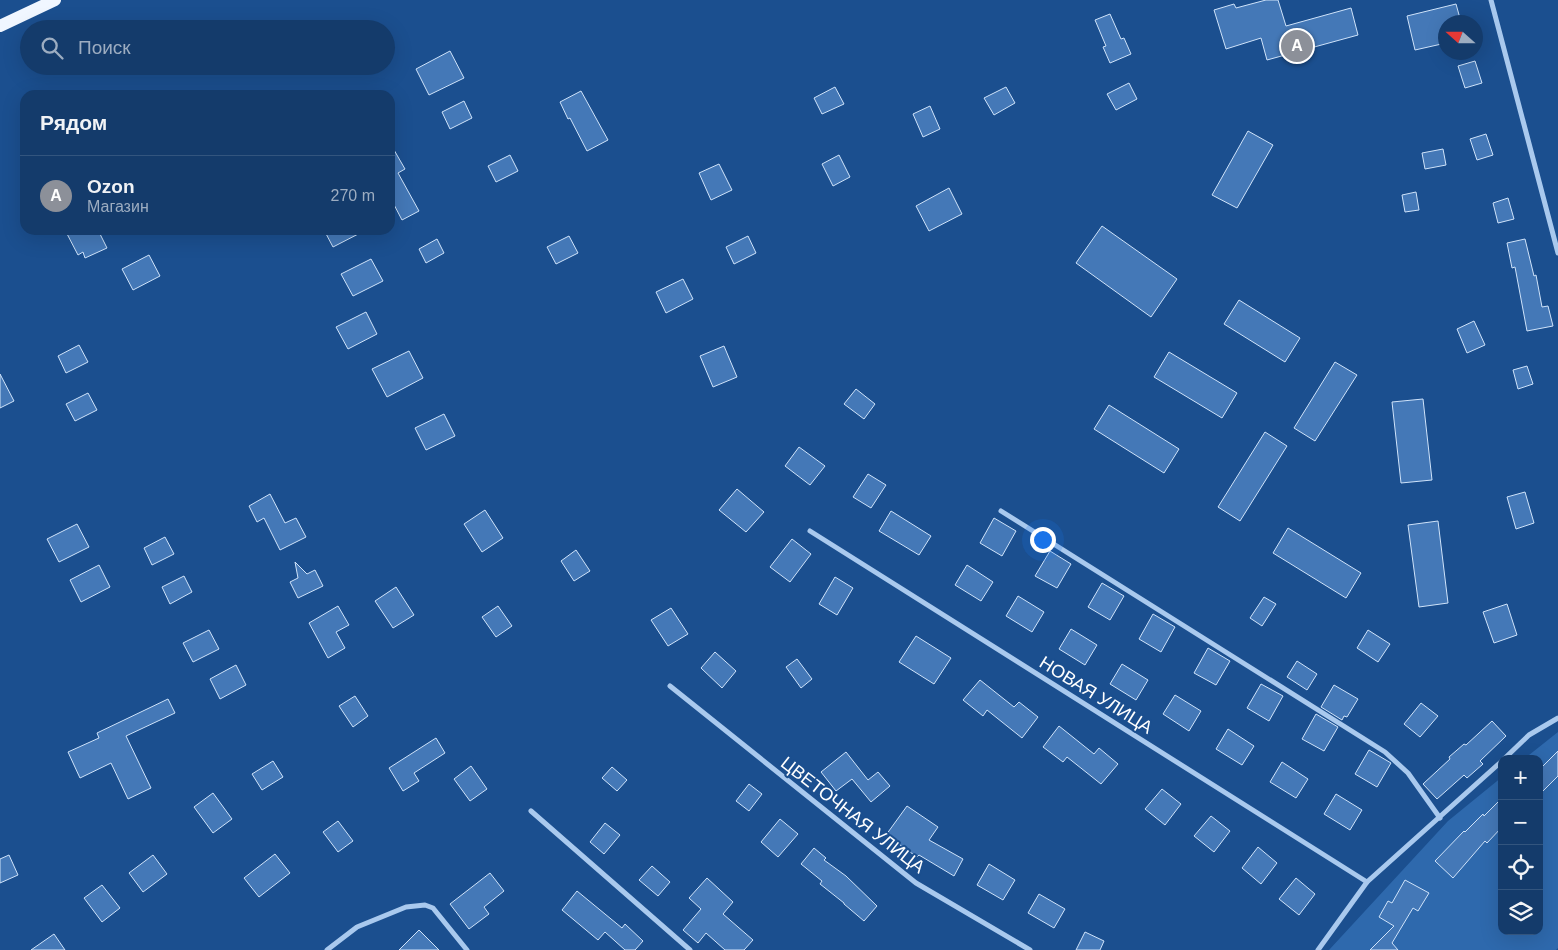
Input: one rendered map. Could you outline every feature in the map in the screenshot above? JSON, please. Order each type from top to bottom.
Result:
[{"type":"main road","points":[[0,26],[55,0]]},
{"type":"street","points":[[1491,0],[1558,253]]},
{"type":"street","points":[[1001,511],[1385,752],[1408,774],[1440,818]]},
{"type":"street","name":"НОВАЯ УЛИЦА","points":[[810,531],[1367,882]]},
{"type":"street","name":"ЦВЕТОЧНАЯ УЛИЦА","points":[[670,686],[916,883],[1030,950]]},
{"type":"street","points":[[1508,755],[1529,735],[1558,718]]},
{"type":"street","points":[[1318,950],[1367,882],[1498,765]]},
{"type":"street","points":[[531,811],[690,950]]},
{"type":"street","points":[[327,950],[357,928],[406,908],[425,905],[434,908],[468,950]]},
{"type":"shaded area","points":[[1558,732],[1558,948],[1556,950],[1329,950],[1448,821],[1498,780],[1498,935],[1543,935],[1543,755],[1529,755]]},
{"type":"building","points":[[1266,0],[1278,0],[1286,26],[1351,8],[1358,35],[1267,60],[1261,38],[1226,49],[1214,10],[1234,4],[1236,8]]},
{"type":"building","points":[[1456,4],[1459,15],[1438,15],[1438,45],[1415,50],[1407,16]]},
{"type":"building","points":[[1110,14],[1121,39],[1124,38],[1131,54],[1110,63],[1103,47],[1106,46],[1095,20]]},
{"type":"building","points":[[450,51],[464,78],[429,95],[416,69]]},
{"type":"building","points":[[1475,61],[1482,83],[1465,88],[1458,66]]},
{"type":"building","points":[[1129,83],[1137,99],[1116,110],[1107,94]]},
{"type":"building","points":[[835,87],[844,104],[822,114],[814,98]]},
{"type":"building","points":[[1006,87],[1015,103],[994,115],[984,98]]},
{"type":"building","points":[[581,91],[608,140],[587,151],[560,102]]},
{"type":"building","points":[[464,101],[472,118],[450,129],[442,112]]},
{"type":"building","points":[[930,106],[940,129],[923,137],[913,114]]},
{"type":"building","points":[[1248,131],[1273,145],[1237,208],[1212,195]]},
{"type":"building","points":[[1486,134],[1493,155],[1477,160],[1470,139]]},
{"type":"building","points":[[1443,149],[1446,165],[1425,169],[1422,153]]},
{"type":"building","points":[[395,152],[405,169],[398,173],[419,211],[402,220],[395,207]]},
{"type":"building","points":[[510,155],[518,171],[496,182],[488,166]]},
{"type":"building","points":[[839,155],[850,177],[833,186],[822,164]]},
{"type":"building","points":[[719,164],[732,190],[711,200],[699,173]]},
{"type":"building","points":[[949,188],[962,214],[929,231],[916,206]]},
{"type":"building","points":[[1416,192],[1419,210],[1405,212],[1402,195]]},
{"type":"building","points":[[1508,198],[1514,219],[1498,223],[1493,203]]},
{"type":"building","points":[[1102,226],[1177,279],[1151,317],[1076,263]]},
{"type":"building","points":[[68,235],[100,235],[107,248],[85,258],[83,252],[78,255]]},
{"type":"building","points":[[327,235],[356,235],[333,247]]},
{"type":"building","points":[[569,236],[578,253],[556,264],[547,247]]},
{"type":"building","points":[[748,236],[756,253],[734,264],[726,247]]},
{"type":"building","points":[[437,239],[444,253],[426,263],[419,249]]},
{"type":"building","points":[[1525,239],[1534,276],[1536,275],[1542,307],[1548,306],[1553,326],[1527,331],[1515,267],[1512,268],[1507,243]]},
{"type":"building","points":[[149,255],[160,276],[133,290],[122,269]]},
{"type":"building","points":[[371,259],[383,281],[353,296],[341,274]]},
{"type":"building","points":[[683,279],[693,299],[666,313],[656,292]]},
{"type":"building","points":[[1239,300],[1300,338],[1285,362],[1224,324]]},
{"type":"building","points":[[366,312],[377,334],[348,349],[336,327]]},
{"type":"building","points":[[1474,321],[1485,345],[1467,353],[1457,329]]},
{"type":"building","points":[[79,345],[88,362],[66,373],[58,356]]},
{"type":"building","points":[[724,346],[737,377],[713,387],[700,356]]},
{"type":"building","points":[[409,351],[423,378],[387,397],[372,369]]},
{"type":"building","points":[[1169,352],[1237,393],[1222,418],[1154,377]]},
{"type":"building","points":[[1335,362],[1357,375],[1315,441],[1294,428]]},
{"type":"building","points":[[1527,366],[1533,384],[1518,389],[1513,370]]},
{"type":"building","points":[[0,374],[14,401],[0,408]]},
{"type":"building","points":[[856,389],[875,404],[864,419],[844,404]]},
{"type":"building","points":[[88,393],[97,410],[75,421],[66,404]]},
{"type":"building","points":[[1423,399],[1432,480],[1401,483],[1392,402]]},
{"type":"building","points":[[1109,405],[1179,449],[1164,473],[1094,429]]},
{"type":"building","points":[[444,414],[455,436],[426,450],[415,428]]},
{"type":"building","points":[[1265,432],[1287,446],[1240,521],[1218,507]]},
{"type":"building","points":[[799,447],[825,466],[810,485],[785,466]]},
{"type":"building","points":[[868,474],[886,485],[871,508],[853,497]]},
{"type":"building","points":[[737,489],[764,512],[746,532],[719,510]]},
{"type":"building","points":[[1525,492],[1534,523],[1516,529],[1507,497]]},
{"type":"building","points":[[270,494],[285,523],[296,518],[306,537],[280,550],[264,518],[257,522],[249,506]]},
{"type":"building","points":[[485,510],[503,538],[482,552],[464,524]]},
{"type":"building","points":[[891,511],[931,536],[919,555],[879,531]]},
{"type":"building","points":[[994,518],[1016,531],[1002,556],[980,543]]},
{"type":"building","points":[[1438,521],[1448,603],[1419,607],[1408,525]]},
{"type":"building","points":[[77,524],[89,547],[59,562],[47,539]]},
{"type":"building","points":[[1288,528],[1361,573],[1346,598],[1273,553]]},
{"type":"building","points":[[165,537],[174,554],[152,565],[144,548]]},
{"type":"building","points":[[792,539],[811,554],[790,582],[770,567]]},
{"type":"building","points":[[576,550],[590,571],[574,581],[561,561]]},
{"type":"building","points":[[1050,551],[1071,564],[1057,588],[1035,576]]},
{"type":"building","points":[[295,562],[307,574],[315,570],[323,586],[298,598],[290,582],[298,578]]},
{"type":"building","points":[[99,565],[110,587],[81,602],[70,580]]},
{"type":"building","points":[[967,565],[993,582],[981,601],[955,585]]},
{"type":"building","points":[[184,576],[192,592],[170,604],[162,587]]},
{"type":"building","points":[[835,577],[853,588],[837,615],[819,604]]},
{"type":"building","points":[[1102,583],[1124,596],[1110,620],[1088,607]]},
{"type":"building","points":[[396,587],[414,615],[393,628],[375,601]]},
{"type":"building","points":[[1018,596],[1044,612],[1032,632],[1006,616]]},
{"type":"building","points":[[1264,597],[1276,604],[1262,626],[1250,618]]},
{"type":"building","points":[[1507,604],[1517,635],[1494,643],[1483,612]]},
{"type":"building","points":[[338,606],[349,625],[336,632],[345,648],[328,658],[309,623]]},
{"type":"building","points":[[498,606],[512,626],[496,637],[482,617]]},
{"type":"building","points":[[671,608],[688,634],[668,646],[651,620]]},
{"type":"building","points":[[1153,614],[1175,627],[1161,652],[1139,639]]},
{"type":"building","points":[[1071,629],[1097,645],[1085,665],[1059,649]]},
{"type":"building","points":[[209,630],[219,649],[193,662],[183,643]]},
{"type":"building","points":[[1368,630],[1390,644],[1378,662],[1357,648]]},
{"type":"building","points":[[916,636],[951,658],[934,684],[899,662]]},
{"type":"building","points":[[1208,648],[1230,661],[1216,685],[1194,673]]},
{"type":"building","points":[[715,652],[736,671],[722,688],[701,668]]},
{"type":"building","points":[[797,659],[812,679],[801,688],[786,667]]},
{"type":"building","points":[[1297,661],[1317,674],[1307,690],[1287,677]]},
{"type":"building","points":[[1122,664],[1148,680],[1136,700],[1110,684]]},
{"type":"building","points":[[236,665],[246,685],[220,699],[210,679]]},
{"type":"building","points":[[980,680],[1014,707],[1019,702],[1038,717],[1022,738],[987,710],[983,716],[963,700]]},
{"type":"building","points":[[1261,684],[1283,696],[1269,721],[1247,708]]},
{"type":"building","points":[[1334,685],[1358,699],[1347,717],[1344,716],[1342,720],[1321,707]]},
{"type":"building","points":[[1175,695],[1201,711],[1189,731],[1163,714]]},
{"type":"building","points":[[355,696],[368,716],[353,727],[339,706]]},
{"type":"building","points":[[168,699],[175,713],[126,736],[151,788],[128,799],[111,763],[80,778],[68,752],[99,738],[97,733]]},
{"type":"building","points":[[1421,703],[1438,716],[1420,737],[1404,724]]},
{"type":"building","points":[[1316,714],[1338,727],[1324,751],[1302,739]]},
{"type":"building","points":[[1492,721],[1506,736],[1480,761],[1483,764],[1467,778],[1464,775],[1437,799],[1423,784],[1450,759],[1449,757],[1464,744],[1466,745]]},
{"type":"building","points":[[1059,726],[1094,754],[1099,748],[1118,764],[1101,784],[1067,757],[1063,762],[1043,747]]},
{"type":"building","points":[[1228,729],[1254,746],[1242,765],[1216,749]]},
{"type":"building","points":[[436,738],[445,753],[414,773],[419,781],[403,791],[389,768]]},
{"type":"building","points":[[1369,750],[1391,763],[1377,787],[1355,774]]},
{"type":"building","points":[[1558,751],[1558,776],[1543,791],[1543,766]]},
{"type":"building","points":[[846,752],[868,780],[878,772],[890,786],[871,802],[852,779],[836,791],[821,772]]},
{"type":"building","points":[[273,761],[283,777],[262,790],[252,774]]},
{"type":"building","points":[[1282,762],[1308,779],[1296,798],[1270,782]]},
{"type":"building","points":[[471,766],[487,789],[470,801],[454,779]]},
{"type":"building","points":[[612,767],[627,780],[617,791],[602,778]]},
{"type":"building","points":[[749,784],[762,794],[749,811],[736,801]]},
{"type":"building","points":[[1162,789],[1181,804],[1165,825],[1145,809]]},
{"type":"building","points":[[213,793],[232,819],[213,833],[194,807]]},
{"type":"building","points":[[1336,794],[1362,810],[1350,830],[1324,814]]},
{"type":"building","points":[[1498,802],[1498,831],[1487,843],[1485,841],[1453,878],[1435,861],[1464,831],[1483,814],[1484,816]]},
{"type":"building","points":[[907,806],[938,827],[929,840],[963,859],[954,876],[919,855],[917,857],[886,835]]},
{"type":"building","points":[[1211,816],[1230,831],[1214,852],[1194,836]]},
{"type":"building","points":[[780,819],[798,834],[778,857],[761,842]]},
{"type":"building","points":[[338,821],[353,841],[338,852],[323,832]]},
{"type":"building","points":[[605,823],[620,835],[604,854],[590,842]]},
{"type":"building","points":[[1258,847],[1277,863],[1261,884],[1242,868]]},
{"type":"building","points":[[814,848],[826,858],[824,860],[846,876],[877,906],[864,921],[820,884],[822,881],[801,864]]},
{"type":"building","points":[[275,854],[290,873],[259,897],[244,878]]},
{"type":"building","points":[[9,855],[18,875],[0,883],[0,859]]},
{"type":"building","points":[[153,855],[167,874],[143,892],[129,873]]},
{"type":"building","points":[[989,864],[1015,880],[1003,900],[977,885]]},
{"type":"building","points":[[652,866],[670,882],[658,896],[639,880]]},
{"type":"building","points":[[490,873],[504,891],[484,907],[489,914],[469,929],[450,904]]},
{"type":"building","points":[[707,878],[733,902],[723,914],[753,940],[744,950],[725,950],[706,933],[698,943],[683,930],[701,909],[689,898]]},
{"type":"building","points":[[1296,878],[1315,894],[1299,915],[1279,899]]},
{"type":"building","points":[[1405,880],[1429,893],[1418,911],[1413,908],[1392,943],[1398,950],[1370,950],[1394,926],[1379,917],[1388,901],[1392,903]]},
{"type":"building","points":[[102,885],[120,908],[102,922],[84,898]]},
{"type":"building","points":[[577,891],[622,928],[625,924],[643,941],[635,950],[625,950],[605,932],[598,940],[562,910]]},
{"type":"building","points":[[1039,894],[1065,909],[1054,928],[1028,913]]},
{"type":"building","points":[[419,930],[439,950],[399,950]]},
{"type":"building","points":[[1085,932],[1104,941],[1100,950],[1076,950]]},
{"type":"building","points":[[54,934],[65,950],[31,950]]},
{"type":"place","name":"Ozon","points":[[1297,46]]}]
